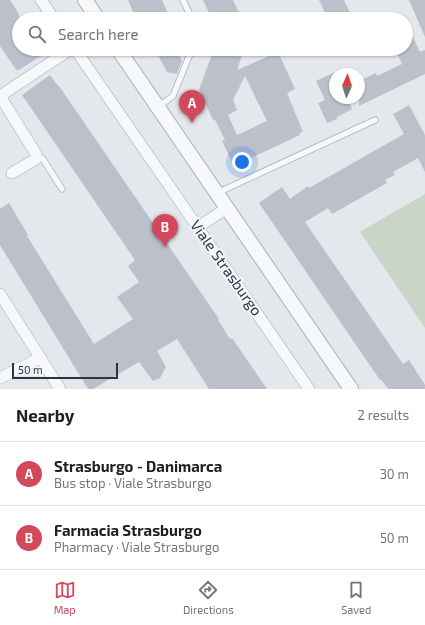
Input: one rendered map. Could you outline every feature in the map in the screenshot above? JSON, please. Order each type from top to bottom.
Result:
[{"type":"street","points":[[41,0],[49,12]]},
{"type":"street","points":[[85,0],[93,12]]},
{"type":"street","points":[[12,174],[36,159],[36,154],[0,96],[60,56]]},
{"type":"street","name":"Viale Strasburgo","points":[[79,56],[309,389]]},
{"type":"street","points":[[123,56],[351,389]]},
{"type":"street","points":[[198,227],[227,208]]},
{"type":"street","points":[[0,294],[60,389]]},
{"type":"street","points":[[0,378],[40,358]]},
{"type":"lane","points":[[183,0],[189,12]]},
{"type":"lane","points":[[158,107],[173,96],[189,56]]},
{"type":"lane","points":[[217,194],[375,120]]},
{"type":"lane","points":[[36,154],[43,159],[62,189]]},
{"type":"green space","points":[[425,194],[425,328],[360,232]]},
{"type":"building","points":[[0,0],[10,0],[18,12],[12,12],[12,56],[41,56],[17,71],[0,46]]},
{"type":"building","points":[[128,0],[162,0],[167,12],[133,12]]},
{"type":"building","points":[[203,0],[233,0],[239,12],[209,12]]},
{"type":"building","points":[[319,0],[344,0],[350,12],[325,12]]},
{"type":"building","points":[[409,0],[425,0],[425,37]]},
{"type":"building","points":[[413,38],[420,52],[425,50],[425,74],[365,103],[365,78],[376,73],[377,76],[402,64],[398,56],[413,56]]},
{"type":"building","points":[[159,56],[180,56],[182,61],[177,74],[167,72]]},
{"type":"building","points":[[211,56],[242,56],[237,70],[269,56],[280,56],[295,89],[287,93],[303,132],[299,133],[300,135],[234,166],[222,141],[225,140],[215,120],[213,120],[199,90]],"holes":[[[245,76],[267,121],[237,135],[228,115],[237,110],[233,100]]]},
{"type":"building","points":[[50,75],[219,319],[218,320],[230,339],[232,338],[267,389],[209,389],[177,339],[157,351],[166,367],[160,378],[153,381],[139,362],[93,389],[88,389],[0,245],[0,209],[9,203],[28,235],[27,236],[94,344],[133,319],[117,297],[139,282],[128,266],[135,260],[22,95]]},
{"type":"building","points":[[329,75],[329,104],[350,104],[352,109],[337,117],[337,119],[327,123],[318,103],[325,100],[316,81]]},
{"type":"building","points":[[409,105],[425,135],[425,172],[418,158],[393,172],[395,175],[385,180],[387,183],[332,214],[328,208],[305,222],[403,364],[409,360],[425,385],[425,389],[388,389],[381,379],[380,380],[259,203],[282,187],[290,199],[308,186],[309,188],[404,134],[393,114]]},
{"type":"place","name":"Strasburgo - Danimarca","points":[[192,123]]},
{"type":"place","name":"Farmacia Strasburgo","points":[[165,247]]}]
